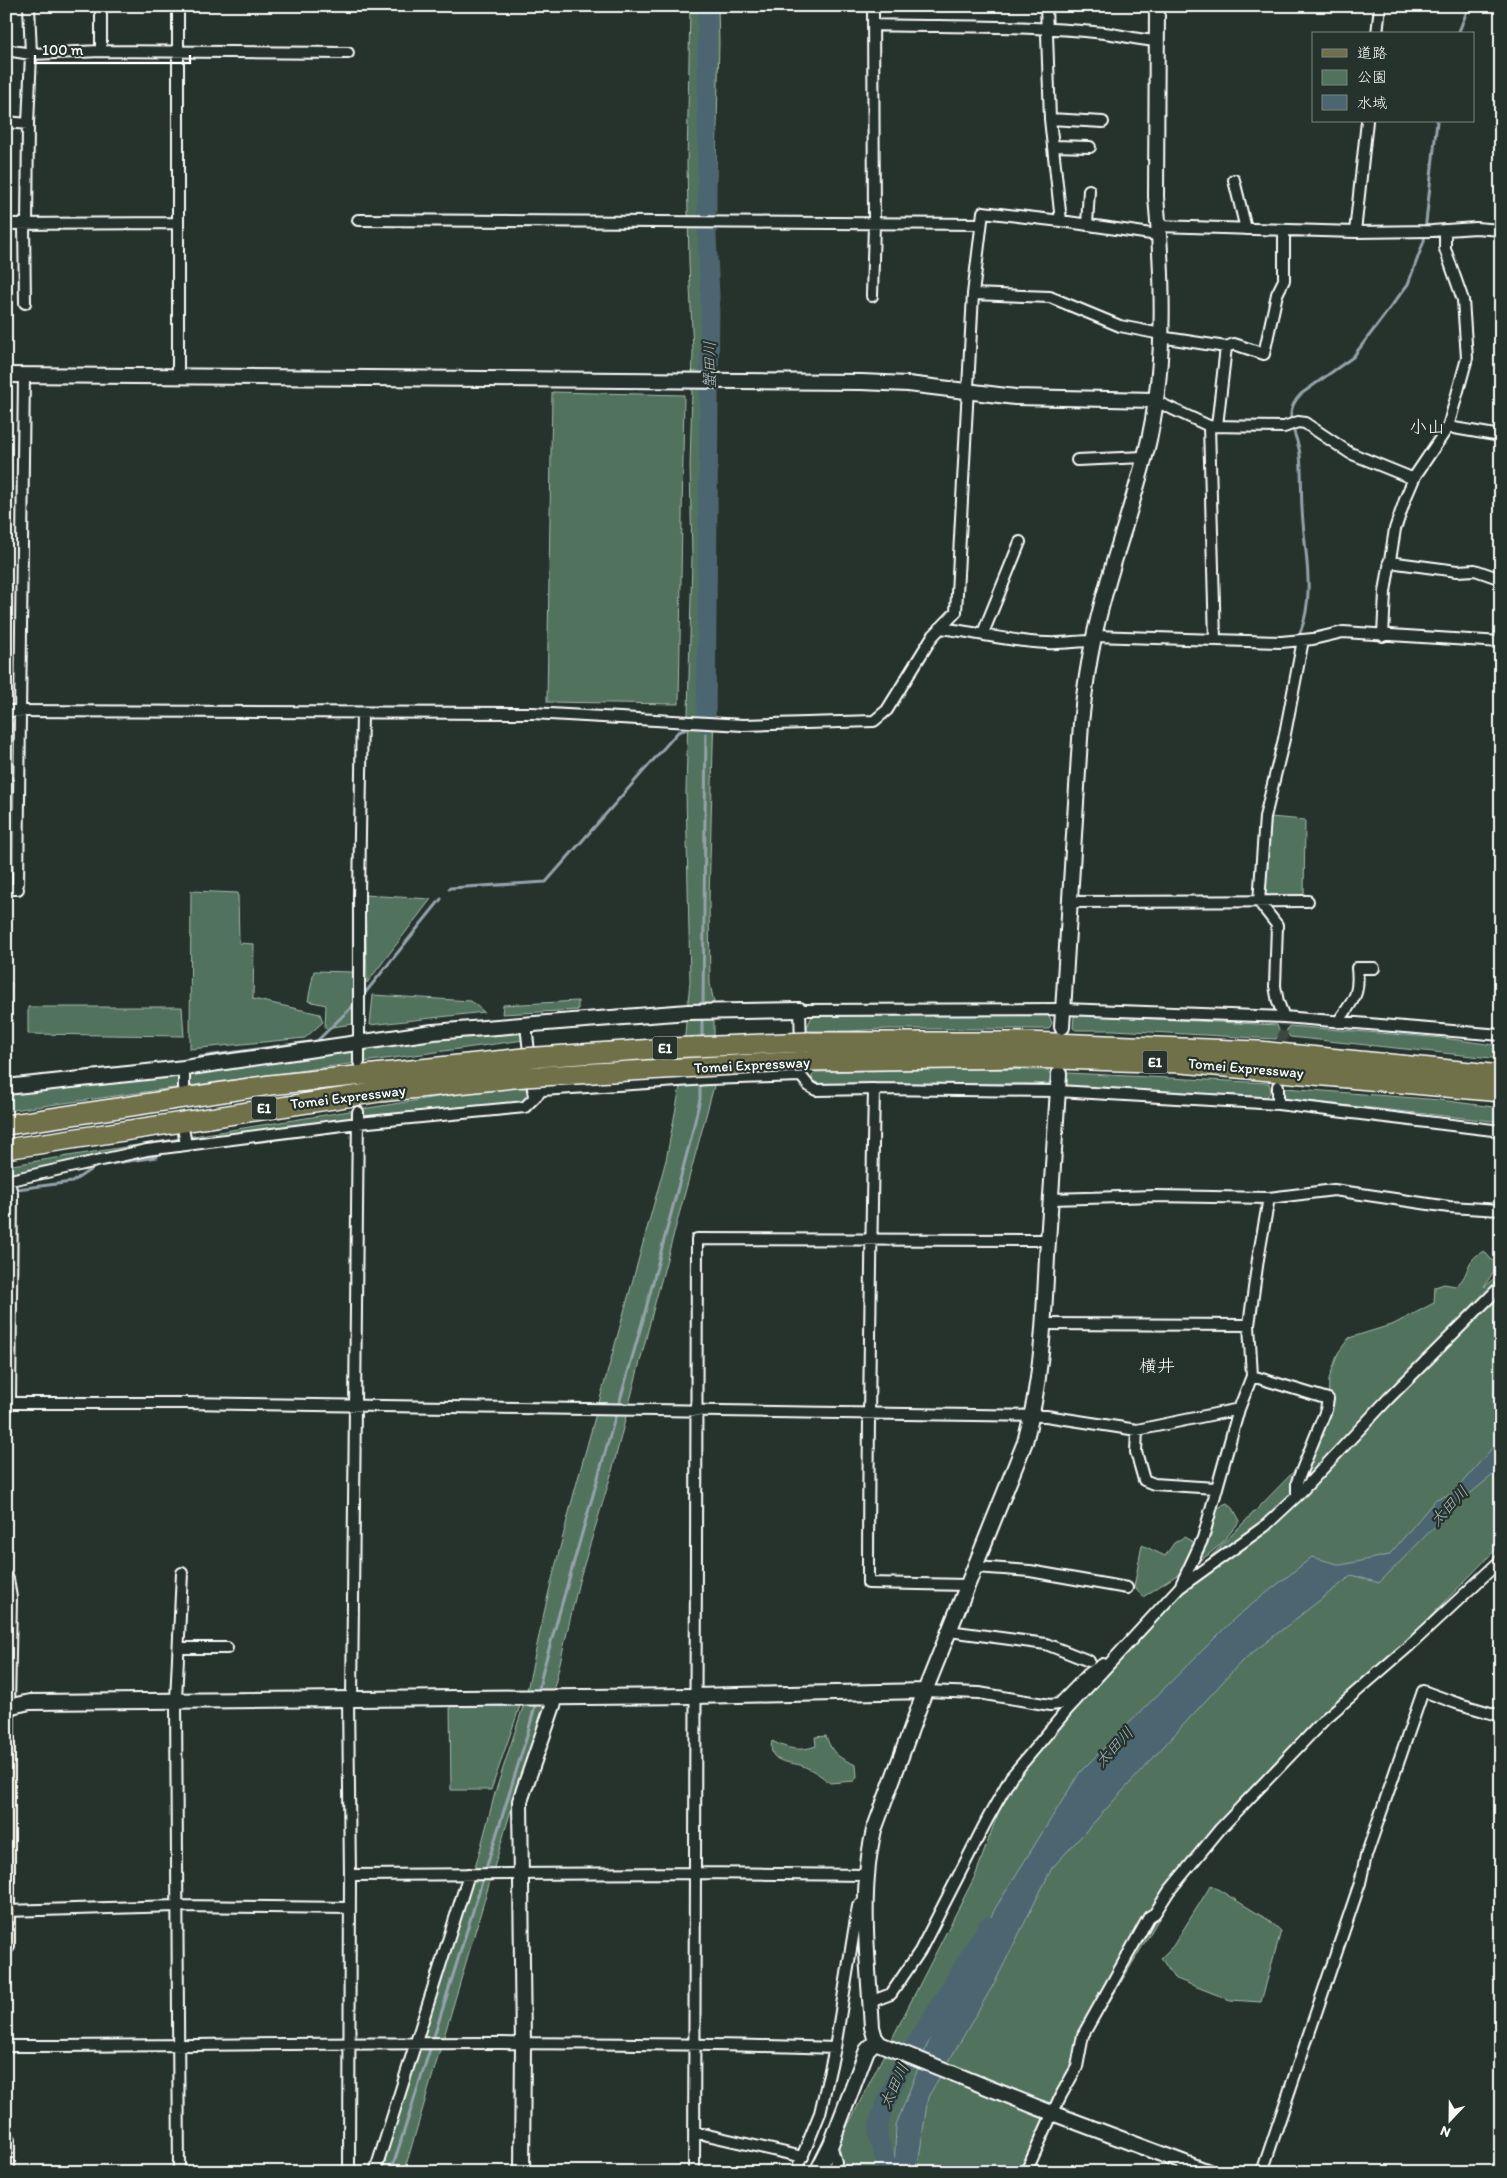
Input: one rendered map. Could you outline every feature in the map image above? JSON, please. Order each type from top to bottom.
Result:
[{"type":"highway","name":"Tomei Expressway","points":[[6,1125],[270,1085],[523,1058],[669,1048],[808,1042],[1028,1042],[1259,1051],[1501,1075]]},
{"type":"highway","name":"Tomei Expressway","points":[[6,1151],[123,1130],[380,1092],[524,1078],[1028,1058],[1181,1063],[1258,1068],[1501,1092]]},
{"type":"main road","points":[[6,1946],[7,1707]]},
{"type":"main road","points":[[6,2140],[6,2172]]},
{"type":"street","points":[[24,304],[28,124],[32,54],[29,6]]},
{"type":"street","points":[[101,6],[101,51]]},
{"type":"street","points":[[178,6],[178,376]]},
{"type":"street","points":[[872,296],[874,224],[873,6]]},
{"type":"street","points":[[1046,6],[1050,119],[1061,221]]},
{"type":"street","points":[[1062,1027],[1081,723],[1094,638],[1144,456],[1155,400],[1160,335],[1156,197],[1157,6]]},
{"type":"street","points":[[1377,32],[1380,6]]},
{"type":"street","points":[[873,26],[1106,33],[1136,40],[1157,42]]},
{"type":"street","points":[[6,50],[32,54],[101,51],[348,53]]},
{"type":"street","points":[[1050,119],[1103,122]]},
{"type":"street","points":[[6,122],[28,124]]},
{"type":"street","points":[[1356,232],[1367,122]]},
{"type":"street","points":[[1053,146],[1090,147]]},
{"type":"street","points":[[1234,180],[1246,228]]},
{"type":"street","points":[[1087,225],[1089,190]]},
{"type":"street","points":[[6,711],[532,713],[743,725],[874,721],[887,710],[932,637],[956,612],[973,294],[983,212],[1087,225],[1158,231],[1246,228],[1356,232],[1476,228],[1501,230]]},
{"type":"street","points":[[358,220],[981,224]]},
{"type":"street","points":[[6,224],[178,223]]},
{"type":"street","points":[[973,294],[1050,297],[1120,326],[1226,347],[1234,344],[1264,354],[1277,294],[1284,280],[1284,230]]},
{"type":"street","points":[[1383,636],[1389,562],[1395,529],[1414,479],[1448,427],[1467,358],[1463,300],[1445,248],[1445,230]]},
{"type":"street","points":[[1214,640],[1213,426],[1226,347]]},
{"type":"street","points":[[6,375],[861,382],[908,384],[1015,397],[1155,400],[1213,426],[1284,427],[1298,422],[1305,423],[1350,453],[1414,479]]},
{"type":"street","points":[[6,889],[18,886],[24,376]]},
{"type":"street","points":[[1448,427],[1501,436]]},
{"type":"street","points":[[1077,460],[1144,456]]},
{"type":"street","points":[[983,634],[1020,542]]},
{"type":"street","points":[[1389,562],[1457,571],[1475,570],[1501,578]]},
{"type":"street","points":[[940,628],[1049,643],[1094,638],[1281,642],[1303,640],[1343,632],[1501,642]]},
{"type":"street","points":[[1284,1017],[1275,986],[1277,925],[1259,902],[1265,817],[1284,739],[1303,640]]},
{"type":"street","points":[[359,1062],[358,895],[362,713]]},
{"type":"street","points":[[1070,902],[1308,901]]},
{"type":"street","points":[[1338,1022],[1356,997],[1359,986],[1358,968],[1374,968]]},
{"type":"street","points":[[6,1087],[184,1068],[433,1032],[688,1012],[1063,1009],[1284,1017],[1501,1035]]},
{"type":"street","points":[[800,1010],[804,1068],[809,1086],[816,1090],[1058,1091],[1278,1104],[1501,1131]]},
{"type":"street","points":[[526,1025],[534,1097]]},
{"type":"street","points":[[184,1068],[184,1087]]},
{"type":"street","points":[[804,1068],[708,1079],[542,1090],[525,1107],[358,1123],[147,1150],[7,1180],[12,1193],[9,1232],[8,1403],[174,1403],[1046,1416],[1137,1430],[1239,1409]]},
{"type":"street","points":[[1059,1074],[1039,1380],[1032,1416],[1025,1442],[925,1691],[874,1830],[868,1852],[866,1900],[872,2027],[878,2042],[1039,2108],[1209,2172]]},
{"type":"street","points":[[1278,1086],[1278,1104]]},
{"type":"street","points":[[874,1089],[868,1583],[968,1585]]},
{"type":"street","points":[[349,2172],[350,1699],[356,1407],[358,1112]]},
{"type":"street","points":[[184,1133],[186,1146]]},
{"type":"street","points":[[1051,1199],[1155,1196],[1269,1198],[1334,1190],[1449,1207],[1501,1210]]},
{"type":"street","points":[[1179,1588],[1202,1538],[1239,1409],[1252,1376],[1249,1325],[1269,1198]]},
{"type":"street","points":[[694,2172],[694,1696],[698,1411],[697,1239],[1048,1240]]},
{"type":"street","points":[[870,2002],[891,1994],[920,1951],[1011,1777],[1114,1657],[1179,1588],[1265,1526],[1297,1496],[1388,1399],[1501,1286]]},
{"type":"street","points":[[1043,1324],[1249,1325]]},
{"type":"street","points":[[1252,1376],[1328,1399],[1326,1410],[1296,1482],[1297,1496]]},
{"type":"street","points":[[1137,1430],[1136,1452],[1144,1480],[1154,1484],[1215,1488]]},
{"type":"street","points":[[1026,2172],[1077,2067],[1083,2035],[1149,1917],[1154,1913],[1169,1891],[1220,1829],[1326,1718],[1409,1646],[1501,1560]]},
{"type":"street","points":[[975,1568],[1030,1570],[1126,1588]]},
{"type":"street","points":[[178,2172],[179,2045],[176,1700],[182,1573]]},
{"type":"street","points":[[6,1579],[9,1598],[7,1707],[30,1702],[694,1696],[925,1691],[979,1693],[1050,1705],[1059,1704],[1088,1674],[1114,1657]]},
{"type":"street","points":[[949,1631],[1046,1644],[1089,1661]]},
{"type":"street","points":[[179,1648],[227,1648]]},
{"type":"street","points":[[1262,2172],[1360,1883],[1366,1856],[1422,1691],[1501,1716]]},
{"type":"street","points":[[522,2172],[523,2044],[520,1802],[556,1697]]},
{"type":"street","points":[[350,1874],[695,1873],[866,1875]]},
{"type":"street","points":[[375,2172],[469,1874]]},
{"type":"street","points":[[796,2172],[820,2113],[835,2048],[858,1906],[866,1900]]},
{"type":"street","points":[[6,1911],[177,1906],[349,1908]]},
{"type":"street","points":[[6,2046],[416,2042],[523,2044],[694,2043],[835,2048]]},
{"type":"street","points":[[817,2172],[832,2144],[867,2050],[878,2042]]},
{"type":"street","points":[[694,2132],[803,2157]]},
{"type":"street","points":[[832,2144],[836,2162],[832,2172]]},
{"type":"green space","points":[[690,6],[718,6],[719,43],[714,247],[714,709],[709,901],[710,984],[714,1002],[714,1086],[611,1475],[579,1581],[552,1697],[514,1800],[404,2172],[375,2172],[479,1854],[495,1793],[524,1704],[548,1595],[574,1493],[666,1160],[680,1087],[690,981],[686,792],[692,558],[690,466],[693,352],[687,164]]},
{"type":"green space","points":[[552,392],[684,395],[679,704],[547,702]]},
{"type":"green space","points":[[6,724],[14,724],[12,877],[6,877]]},
{"type":"green space","points":[[1270,817],[1305,820],[1304,897],[1264,895]]},
{"type":"green space","points":[[191,891],[238,893],[239,943],[254,944],[253,999],[320,1014],[323,1022],[305,1038],[190,1049]]},
{"type":"green space","points":[[365,895],[431,899],[367,983]]},
{"type":"green space","points":[[314,971],[353,972],[353,1024],[325,1028],[326,1005],[308,1001]]},
{"type":"green space","points":[[6,983],[12,983],[9,1038],[6,1038]]},
{"type":"green space","points":[[373,995],[471,1001],[484,1012],[370,1025]]},
{"type":"green space","points":[[578,1001],[578,1010],[502,1014],[503,1005]]},
{"type":"green space","points":[[28,1007],[182,1007],[184,1036],[28,1034]]},
{"type":"green space","points":[[840,1014],[894,1016],[964,1014],[1049,1015],[1052,1023],[1049,1029],[805,1031],[812,1016]]},
{"type":"green space","points":[[1074,1016],[1277,1025],[1280,1033],[1276,1039],[1114,1030],[1076,1030],[1073,1028]]},
{"type":"green space","points":[[526,1025],[524,1040],[6,1111],[6,1092]]},
{"type":"green space","points":[[1289,1026],[1443,1038],[1501,1046],[1501,1059],[1290,1037],[1286,1032]]},
{"type":"green space","points":[[964,1069],[1048,1070],[1052,1078],[1048,1084],[886,1084],[818,1087],[812,1081],[812,1076],[816,1072]]},
{"type":"green space","points":[[1066,1074],[1269,1083],[1271,1091],[1267,1097],[1106,1088],[1067,1089],[1064,1086]]},
{"type":"green space","points":[[512,1085],[526,1089],[529,1096],[525,1107],[202,1143],[6,1176],[6,1166]]},
{"type":"green space","points":[[1285,1088],[1440,1100],[1501,1108],[1501,1122],[1287,1099],[1283,1094]]},
{"type":"green space","points":[[1484,1251],[1497,1266],[1484,1287],[1501,1272],[1501,1544],[1194,1860],[1074,2061],[1077,2067],[1028,2172],[824,2172],[976,1874],[1011,1777],[1155,1613],[1306,1459],[1325,1434],[1310,1449],[1328,1414],[1329,1379],[1338,1353],[1349,1338],[1394,1324],[1434,1303],[1435,1287],[1444,1284],[1456,1286],[1461,1281],[1473,1259]]},
{"type":"green space","points":[[1227,1503],[1233,1508],[1240,1521],[1222,1543],[1208,1555],[1143,1597],[1134,1587],[1142,1545],[1165,1556],[1174,1543],[1184,1537],[1195,1543],[1213,1514],[1222,1505]]},
{"type":"green space","points":[[521,1703],[491,1790],[451,1790],[450,1704]]},
{"type":"green space","points":[[826,1736],[837,1755],[856,1765],[857,1777],[854,1781],[830,1783],[810,1769],[776,1758],[771,1748],[772,1741],[788,1748],[804,1749],[816,1746],[815,1737]]},
{"type":"green space","points":[[1211,1885],[1270,1921],[1281,1931],[1261,2002],[1230,2000],[1174,1978],[1161,1958],[1173,1946]]},
{"type":"water","points":[[1501,1438],[1501,1468],[1454,1507],[1379,1583],[1352,1575],[1242,1661],[1052,1868],[995,1982],[928,2097],[917,2172],[894,2172],[896,2125],[935,2025],[996,1907],[1080,1772],[1236,1617],[1312,1557],[1341,1565],[1389,1555],[1436,1499],[1452,1494]]},
{"type":"waterway","name":"蟹田川","points":[[706,723],[710,295],[707,236],[707,6]]},
{"type":"waterway","points":[[1459,32],[1469,6]]},
{"type":"waterway","points":[[1300,633],[1307,603],[1308,571],[1302,509],[1300,455],[1292,423],[1292,408],[1294,402],[1301,394],[1353,357],[1408,284],[1424,241],[1437,122]]},
{"type":"waterway","points":[[703,1008],[706,724]]},
{"type":"waterway","points":[[449,889],[546,882],[678,732],[697,726]]},
{"type":"waterway","points":[[361,998],[441,899]]},
{"type":"waterway","points":[[199,1057],[317,1041],[357,1002]]},
{"type":"waterway","points":[[702,1016],[702,1040]]},
{"type":"waterway","points":[[538,1693],[644,1316],[691,1138],[700,1099],[700,1081]]},
{"type":"waterway","points":[[6,1195],[17,1189],[72,1182],[96,1166],[156,1157]]},
{"type":"waterway","points":[[433,2040],[536,1702]]},
{"type":"waterway","name":"太田川","points":[[889,2172],[878,2137],[880,2118],[901,2068],[988,1926]]},
{"type":"waterway","points":[[391,2172],[431,2046]]},
{"type":"tunnel","points":[[1281,1056],[1284,1017]]},
{"type":"district","name":"小山","points":[[1427,427]]},
{"type":"district","name":"横井","points":[[1157,1366]]}]
